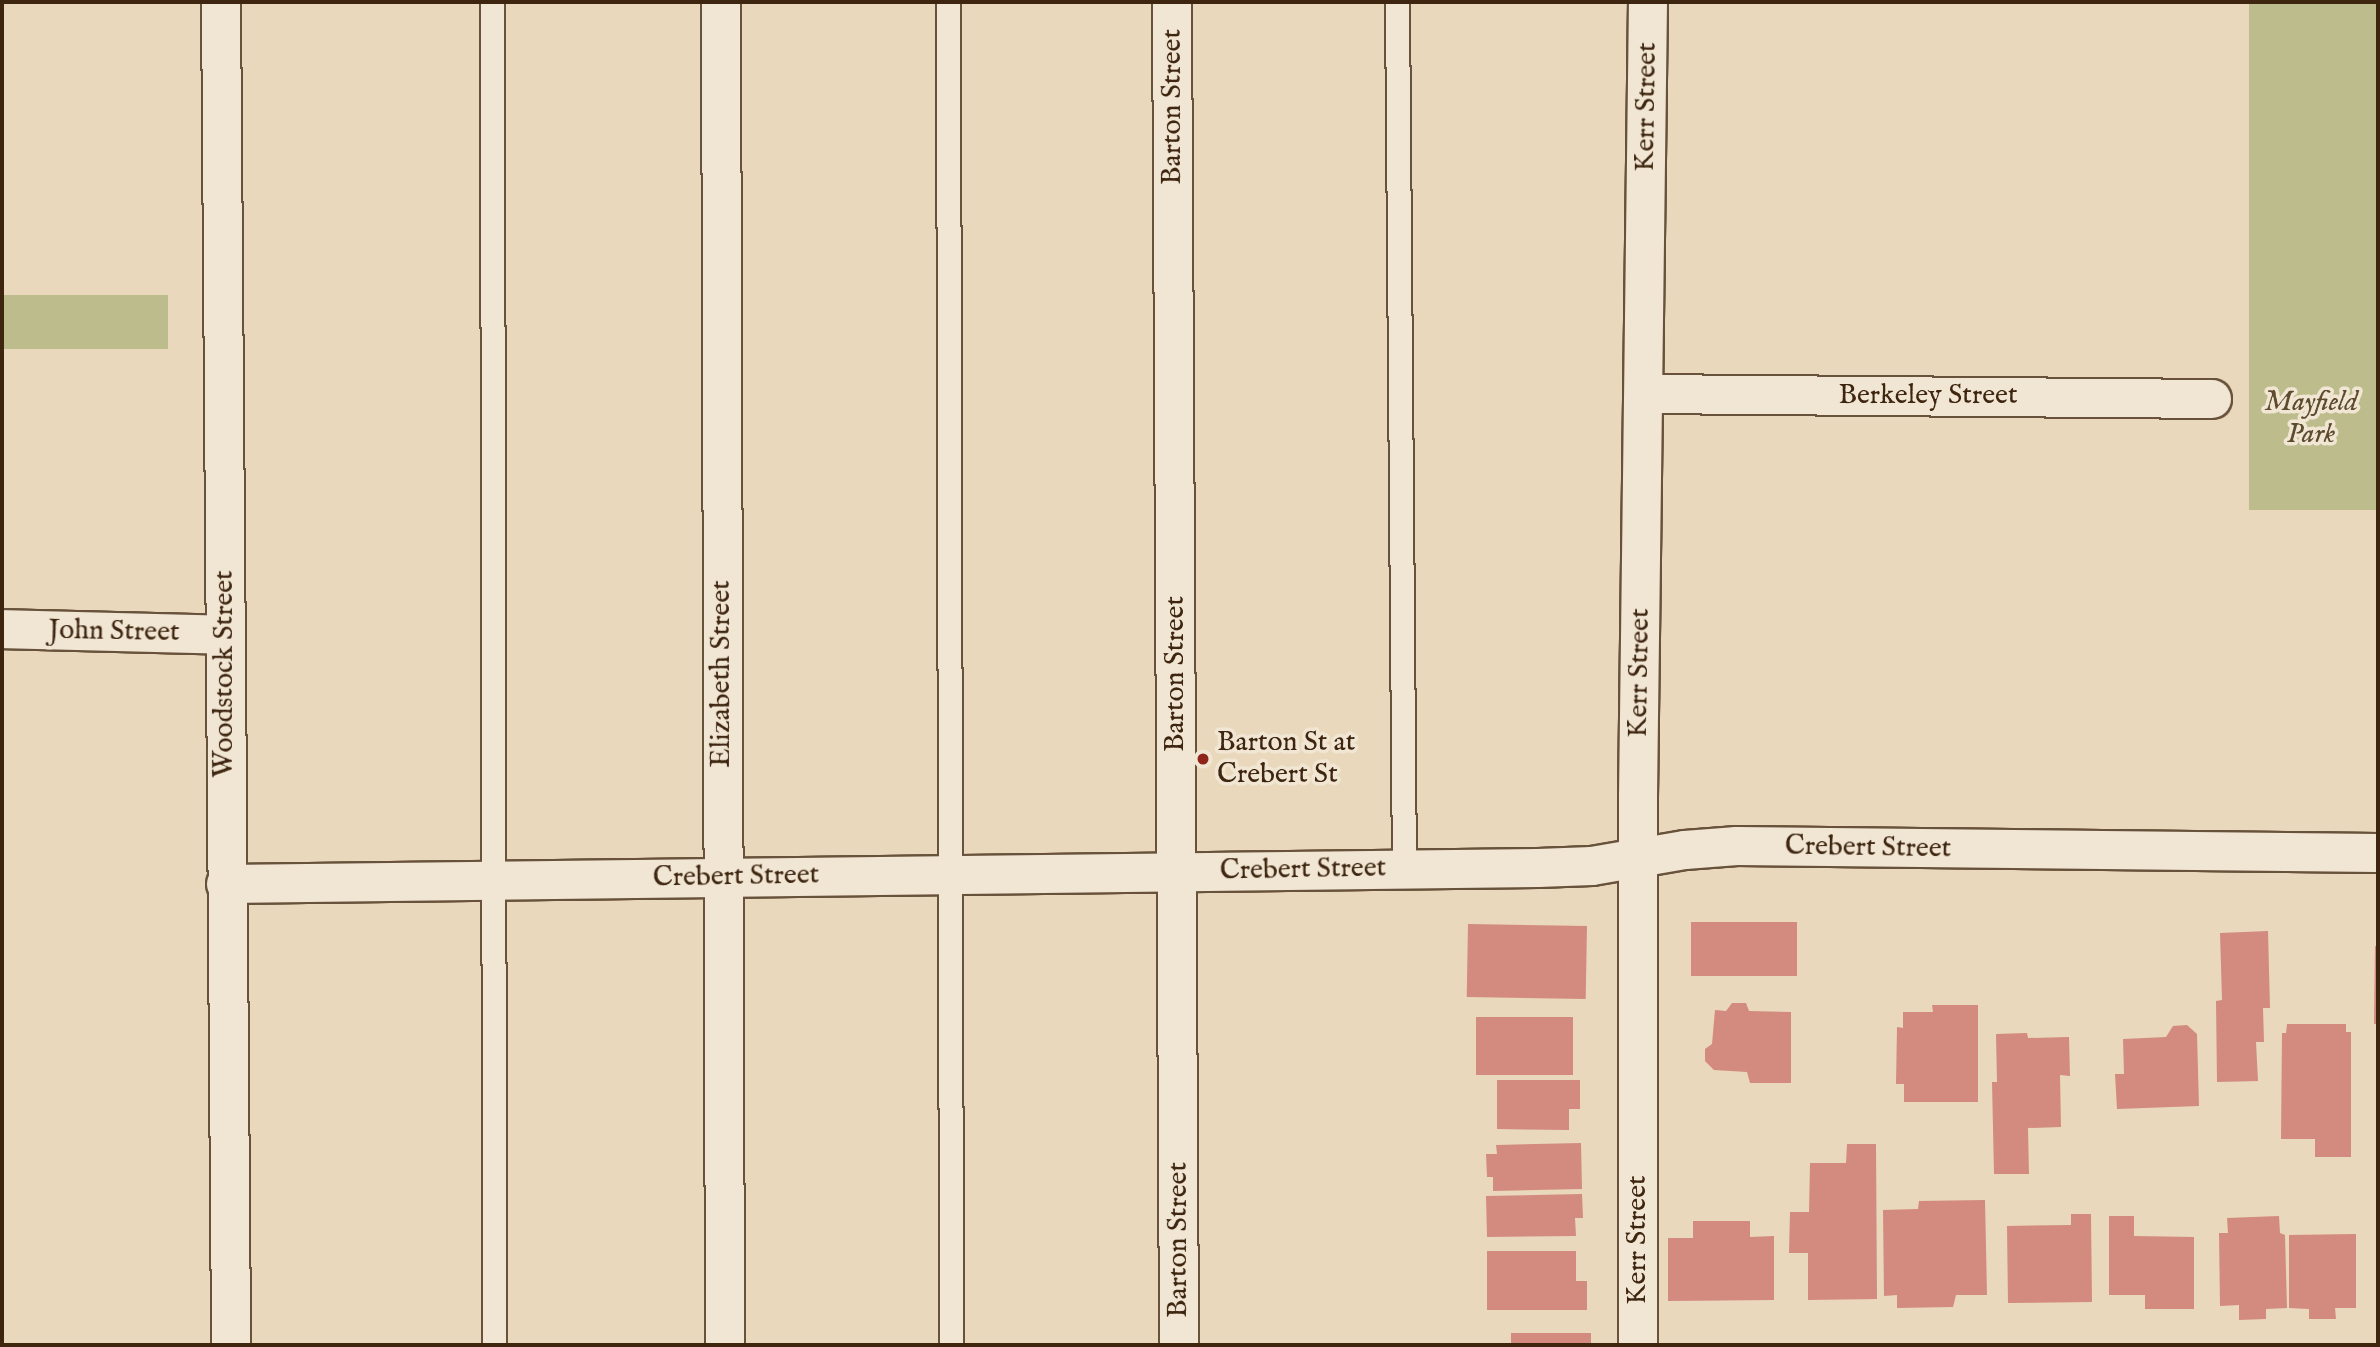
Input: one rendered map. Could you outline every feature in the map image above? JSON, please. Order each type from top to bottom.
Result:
[{"type":"street","name":"Woodstock Street","points":[[221,2],[231,1345]]},
{"type":"street","name":"Elizabeth Street","points":[[721,2],[725,1345]]},
{"type":"street","name":"Barton Street","points":[[1172,2],[1180,1345]]},
{"type":"street","name":"Kerr Street","points":[[1638,1345],[1638,858],[1648,2]]},
{"type":"street","name":"Berkeley Street","points":[[1644,394],[2213,399]]},
{"type":"street","name":"John Street","points":[[2,629],[225,635]]},
{"type":"street","name":"Crebert Street","points":[[226,884],[1592,866],[1737,846],[2378,853]]},
{"type":"lane","points":[[492,2],[494,1345]]},
{"type":"lane","points":[[948,2],[951,1345]]},
{"type":"lane","points":[[1398,2],[1404,868]]},
{"type":"green space","name":"Mayfield Park","points":[[2249,2],[2378,2],[2378,510],[2249,510]]},
{"type":"green space","points":[[2,295],[168,295],[168,349],[2,349]]},
{"type":"building","points":[[1691,922],[1797,922],[1797,976],[1691,976]]},
{"type":"building","points":[[1468,924],[1587,926],[1586,999],[1467,997]]},
{"type":"building","points":[[2268,931],[2270,1008],[2263,1008],[2264,1042],[2256,1042],[2258,1081],[2217,1082],[2216,1001],[2222,1000],[2220,933]]},
{"type":"building","points":[[2375,946],[2378,946],[2378,1024],[2374,1024]]},
{"type":"building","points":[[1732,1003],[1746,1003],[1749,1011],[1791,1012],[1791,1083],[1750,1083],[1747,1072],[1714,1070],[1705,1061],[1705,1049],[1712,1044],[1715,1010],[1726,1011]]},
{"type":"building","points":[[1932,1005],[1978,1005],[1978,1102],[1904,1102],[1904,1084],[1896,1084],[1897,1027],[1903,1028],[1903,1012],[1933,1012]]},
{"type":"building","points":[[1476,1017],[1573,1017],[1573,1075],[1476,1075]]},
{"type":"building","points":[[2287,1024],[2346,1024],[2346,1032],[2351,1032],[2351,1157],[2315,1157],[2315,1139],[2281,1139],[2282,1033],[2286,1033]]},
{"type":"building","points":[[2187,1025],[2197,1034],[2199,1106],[2117,1109],[2115,1074],[2124,1074],[2123,1039],[2166,1037],[2173,1026]]},
{"type":"building","points":[[2027,1033],[2028,1038],[2069,1037],[2070,1076],[2060,1075],[2061,1127],[2028,1128],[2029,1174],[1994,1174],[1992,1082],[1997,1082],[1996,1034]]},
{"type":"building","points":[[1497,1080],[1580,1080],[1580,1109],[1569,1109],[1569,1130],[1497,1129]]},
{"type":"building","points":[[1581,1143],[1582,1189],[1493,1191],[1493,1177],[1487,1177],[1486,1154],[1497,1154],[1496,1145]]},
{"type":"building","points":[[1847,1144],[1876,1144],[1877,1299],[1808,1300],[1808,1253],[1789,1253],[1790,1212],[1809,1212],[1810,1163],[1846,1163]]},
{"type":"building","points":[[1582,1194],[1583,1218],[1575,1218],[1576,1236],[1487,1237],[1486,1196]]},
{"type":"building","points":[[1985,1200],[1987,1295],[1956,1295],[1953,1307],[1897,1308],[1897,1295],[1884,1296],[1883,1210],[1918,1209],[1919,1201]]},
{"type":"building","points":[[2071,1214],[2091,1214],[2092,1302],[2008,1303],[2007,1226],[2071,1225]]},
{"type":"building","points":[[2109,1216],[2134,1216],[2134,1236],[2194,1237],[2194,1309],[2145,1309],[2145,1295],[2109,1295]]},
{"type":"building","points":[[2279,1216],[2280,1233],[2285,1235],[2287,1308],[2266,1309],[2266,1319],[2239,1320],[2239,1305],[2220,1306],[2219,1233],[2228,1233],[2227,1218]]},
{"type":"building","points":[[1693,1221],[1750,1221],[1750,1237],[1774,1236],[1774,1300],[1668,1301],[1668,1238],[1693,1238]]},
{"type":"building","points":[[2356,1234],[2356,1308],[2335,1308],[2336,1319],[2309,1319],[2309,1309],[2289,1308],[2289,1235]]},
{"type":"building","points":[[1487,1251],[1576,1251],[1576,1281],[1587,1281],[1587,1310],[1487,1310]]},
{"type":"building","points":[[1511,1333],[1591,1333],[1591,1345],[1511,1345]]},
{"type":"place","name":"Barton St at Crebert St","points":[[1203,759]]}]
